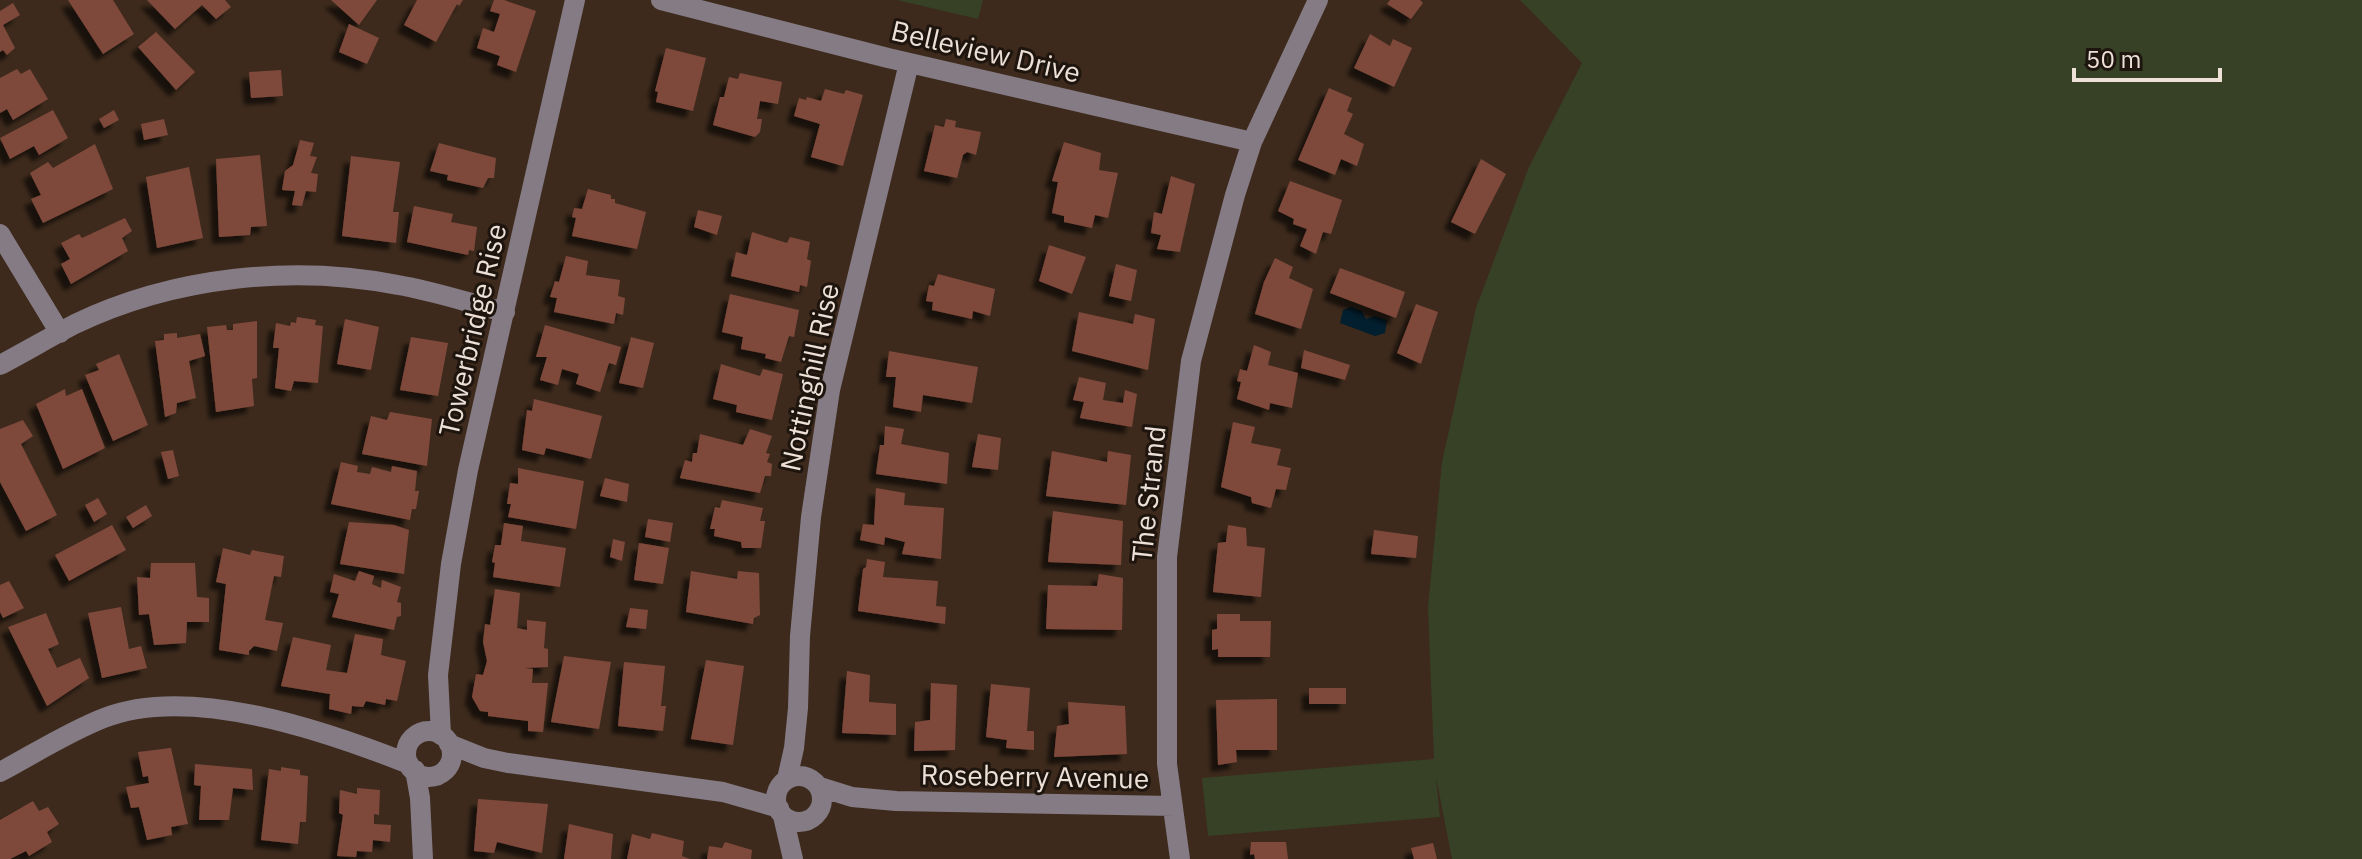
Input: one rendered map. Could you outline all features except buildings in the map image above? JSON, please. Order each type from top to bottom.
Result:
[{"type":"street","name":"Towerbridge Rise","points":[[415,737],[430,709],[438,675],[451,564],[465,483],[575,0]]},
{"type":"street","name":"Belleview Drive","points":[[661,0],[909,63],[1252,142]]},
{"type":"street","name":"The Strand","points":[[1180,859],[1167,764],[1167,557],[1191,361],[1252,142],[1318,0]]},
{"type":"street","name":"Nottinghill Rise","points":[[783,783],[794,748],[811,517],[830,390],[909,63]]},
{"type":"street","points":[[0,234],[60,333]]},
{"type":"street","points":[[0,365],[77,324],[141,299],[223,279],[309,275],[397,284],[505,312]]},
{"type":"street","name":"Towerbridge Rise","points":[[438,675],[445,739]]},
{"type":"street","points":[[0,772],[105,718],[141,708],[173,704],[244,713],[378,746],[435,731],[484,758],[723,792],[758,792],[793,776],[804,776],[817,783],[823,798],[796,859]]},
{"type":"street","name":"Nottinghill Rise","points":[[798,708],[802,748],[817,783]]},
{"type":"street","points":[[415,737],[407,758],[412,767],[424,836]]},
{"type":"street","points":[[423,859],[430,799],[452,759],[452,749],[445,739]]},
{"type":"street","points":[[354,742],[429,777],[443,772],[508,763]]},
{"type":"street","points":[[783,783],[776,798],[796,859]]},
{"type":"street","name":"Roseberry Avenue","points":[[817,783],[852,797],[896,801],[1173,806]]},
{"type":"street","points":[[723,792],[781,812],[796,822],[814,816]]},
{"type":"street","name":"Roseberry Avenue","points":[[814,816],[850,805],[896,801]]},
{"type":"green space","points":[[897,0],[983,0],[978,19]]},
{"type":"green space","points":[[1520,0],[2362,0],[2362,859],[1452,859],[1436,777],[1440,817],[1208,836],[1202,778],[1434,759],[1428,607],[1442,462],[1476,308],[1529,167],[1582,63]]},
{"type":"water","points":[[1351,307],[1362,311],[1366,319],[1375,316],[1387,320],[1385,333],[1375,336],[1340,323],[1343,310]]}]
